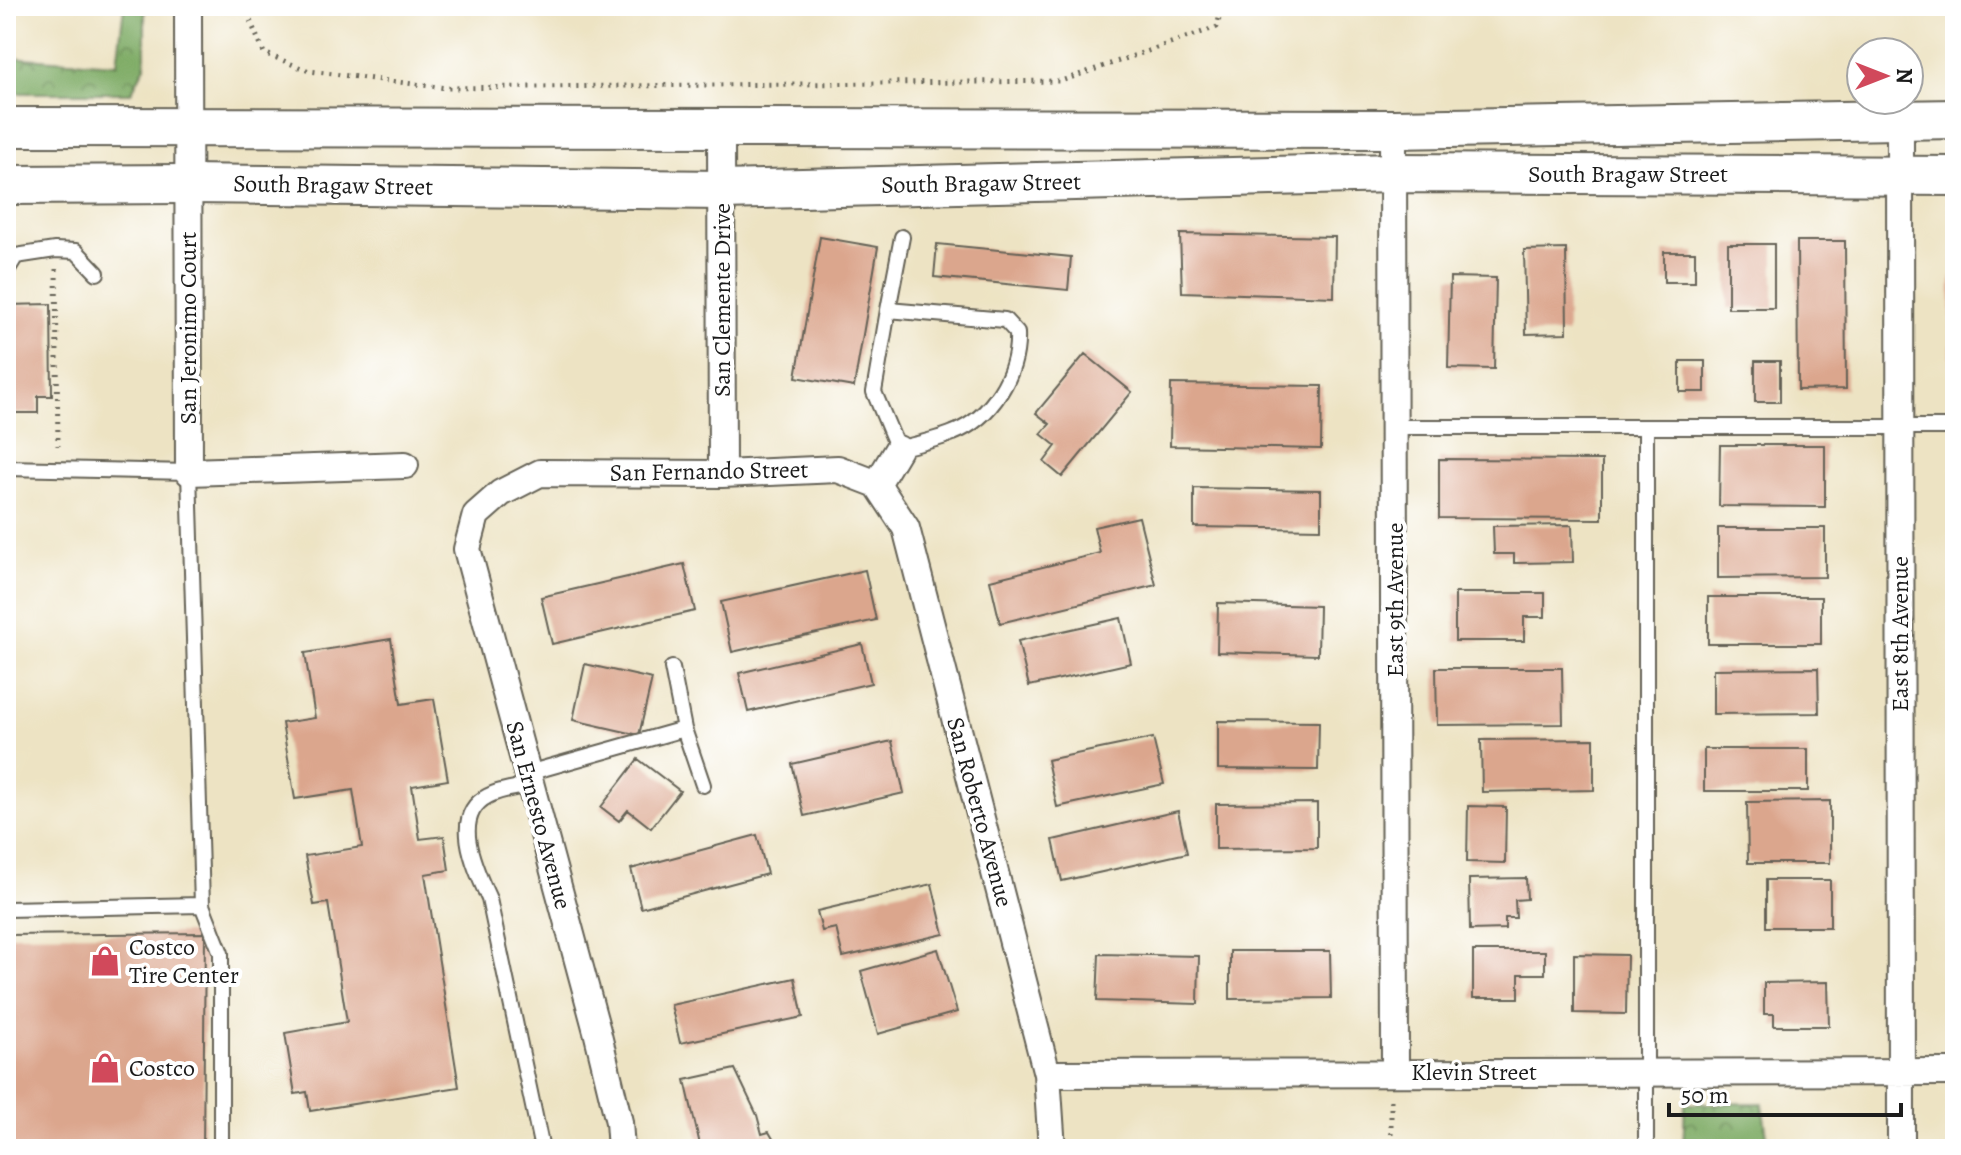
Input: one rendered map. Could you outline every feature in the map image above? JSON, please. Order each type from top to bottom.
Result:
[{"type":"main road","name":"South Bragaw Street","points":[[6,127],[1393,129],[1955,119]]},
{"type":"main road","name":"South Bragaw Street","points":[[6,185],[722,190],[1394,173],[1955,176]]},
{"type":"street","name":"San Jeronimo Court","points":[[188,6],[189,472]]},
{"type":"street","name":"East 8th Avenue","points":[[1900,119],[1901,1149]]},
{"type":"street","name":"San Clemente Drive","points":[[721,127],[722,474]]},
{"type":"street","name":"East 9th Avenue","points":[[1393,129],[1395,1071]]},
{"type":"street","points":[[877,484],[898,449]]},
{"type":"street","points":[[189,472],[405,465]]},
{"type":"street","name":"San Fernando Street","points":[[501,493],[540,473],[722,474],[838,469],[877,484]]},
{"type":"street","name":"San Roberto Avenue","points":[[877,484],[906,528],[1047,1074],[1052,1149]]},
{"type":"street","name":"San Ernesto Avenue","points":[[501,493],[476,515],[467,549],[601,1046],[619,1122],[621,1149]]},
{"type":"street","name":"Klevin Street","points":[[1047,1074],[1955,1072]]},
{"type":"lane","points":[[888,310],[1005,320],[1017,333],[1018,351],[1010,377],[985,412],[956,433],[898,449],[874,392],[888,310],[902,237]]},
{"type":"lane","points":[[6,272],[16,256],[55,250],[76,251],[97,273]]},
{"type":"lane","points":[[1394,427],[1955,427]]},
{"type":"lane","points":[[1646,427],[1646,1149]]},
{"type":"lane","points":[[6,468],[189,472],[202,905],[221,953],[221,1149]]},
{"type":"lane","points":[[672,668],[684,729],[703,785]]},
{"type":"lane","points":[[542,1149],[489,899],[473,863],[467,829],[471,813],[479,801],[529,779],[684,729]]},
{"type":"lane","points":[[6,909],[202,905]]},
{"type":"path","points":[[244,6],[264,53],[309,71],[446,88],[1061,81],[1217,27],[1222,6]]},
{"type":"path","points":[[55,250],[58,446]]},
{"type":"path","points":[[1391,1149],[1390,1102],[1395,1071]]},
{"type":"green space","points":[[124,6],[145,6],[145,66],[131,93],[6,93],[6,57],[117,64]]},
{"type":"green space","points":[[1762,1103],[1769,1149],[1683,1149],[1685,1104]]},
{"type":"building","points":[[1180,234],[1335,237],[1334,297],[1182,292]]},
{"type":"building","points":[[820,237],[878,247],[854,387],[796,377]]},
{"type":"building","points":[[1797,241],[1845,241],[1846,389],[1798,390]]},
{"type":"building","points":[[937,244],[1071,257],[1068,290],[934,277]]},
{"type":"building","points":[[1728,244],[1774,244],[1774,308],[1728,308]]},
{"type":"building","points":[[1566,249],[1567,333],[1526,334],[1524,250]]},
{"type":"building","points":[[1664,252],[1695,252],[1695,282],[1664,282]]},
{"type":"building","points":[[1951,276],[1955,276],[1955,389],[1950,389]]},
{"type":"building","points":[[1450,277],[1496,278],[1494,369],[1448,368]]},
{"type":"building","points":[[51,304],[52,396],[38,396],[38,413],[6,413],[6,305]]},
{"type":"building","points":[[1085,354],[1132,392],[1062,477],[1044,462],[1056,446],[1041,434],[1050,424],[1036,413]]},
{"type":"building","points":[[1680,361],[1705,361],[1705,392],[1680,392]]},
{"type":"building","points":[[1755,361],[1780,361],[1780,402],[1755,402]]},
{"type":"building","points":[[1171,384],[1322,386],[1321,449],[1170,446]]},
{"type":"building","points":[[1720,445],[1825,445],[1825,507],[1719,506]]},
{"type":"building","points":[[1439,459],[1602,460],[1602,519],[1439,518]]},
{"type":"building","points":[[1194,488],[1321,490],[1321,529],[1194,527]]},
{"type":"building","points":[[1139,517],[1156,585],[1000,623],[990,580],[1100,553],[1094,527]]},
{"type":"building","points":[[1572,525],[1573,562],[1514,563],[1514,554],[1494,554],[1493,526]]},
{"type":"building","points":[[1718,528],[1825,528],[1825,577],[1718,578]]},
{"type":"building","points":[[684,564],[695,611],[552,644],[541,597]]},
{"type":"building","points":[[865,570],[876,620],[732,652],[721,602]]},
{"type":"building","points":[[1455,593],[1545,593],[1545,617],[1524,617],[1524,641],[1455,641]]},
{"type":"building","points":[[1708,597],[1821,597],[1821,644],[1708,644]]},
{"type":"building","points":[[1218,603],[1319,606],[1318,655],[1217,652]]},
{"type":"building","points":[[1121,618],[1131,663],[1029,686],[1018,641]]},
{"type":"building","points":[[391,639],[401,704],[434,699],[448,780],[412,786],[420,839],[444,836],[449,870],[425,874],[459,1087],[310,1111],[307,1092],[295,1094],[285,1033],[347,1022],[328,903],[314,905],[305,856],[362,847],[353,790],[295,799],[282,723],[315,718],[305,653]]},
{"type":"building","points":[[862,644],[871,683],[748,712],[739,673]]},
{"type":"building","points":[[585,664],[652,679],[639,735],[573,720]]},
{"type":"building","points":[[1436,668],[1562,668],[1563,724],[1437,725]]},
{"type":"building","points":[[1818,668],[1819,713],[1713,714],[1713,669]]},
{"type":"building","points":[[1218,721],[1319,722],[1318,770],[1218,769]]},
{"type":"building","points":[[1153,738],[1164,784],[1057,807],[1047,760]]},
{"type":"building","points":[[1594,739],[1594,790],[1482,792],[1481,740]]},
{"type":"building","points":[[892,741],[904,793],[804,816],[792,764]]},
{"type":"building","points":[[1704,749],[1808,749],[1808,791],[1704,791]]},
{"type":"building","points":[[638,759],[680,791],[651,828],[628,810],[619,821],[601,807]]},
{"type":"building","points":[[1830,801],[1830,863],[1748,863],[1747,802]]},
{"type":"building","points":[[1317,803],[1317,848],[1216,849],[1216,804]]},
{"type":"building","points":[[1468,806],[1506,807],[1505,863],[1467,862]]},
{"type":"building","points":[[1178,811],[1187,853],[1062,881],[1053,840]]},
{"type":"building","points":[[757,835],[767,874],[641,908],[631,869]]},
{"type":"building","points":[[1526,878],[1527,899],[1515,900],[1516,918],[1505,918],[1505,929],[1470,930],[1469,879]]},
{"type":"building","points":[[1766,880],[1830,880],[1830,927],[1766,927]]},
{"type":"building","points":[[932,884],[944,934],[843,957],[836,928],[822,931],[817,911]]},
{"type":"building","name":"Costco","points":[[205,933],[203,1149],[6,1149],[6,935]]},
{"type":"building","points":[[938,949],[957,1012],[878,1034],[861,971]]},
{"type":"building","points":[[1230,951],[1330,951],[1331,998],[1230,999]]},
{"type":"building","points":[[1473,951],[1545,951],[1545,974],[1519,974],[1519,998],[1473,998]]},
{"type":"building","points":[[1099,954],[1199,956],[1198,1004],[1097,1001]]},
{"type":"building","points":[[1574,954],[1627,955],[1626,1014],[1574,1013]]},
{"type":"building","points":[[795,978],[803,1017],[680,1043],[671,1005]]},
{"type":"building","points":[[1828,982],[1829,1026],[1774,1026],[1774,1014],[1764,1014],[1764,983]]},
{"type":"building","points":[[735,1069],[757,1115],[762,1134],[769,1132],[779,1149],[701,1149],[685,1080]]},
{"type":"place","name":"Costco Tire Center","points":[[105,961]]},
{"type":"place","name":"Costco","points":[[105,1068]]}]
